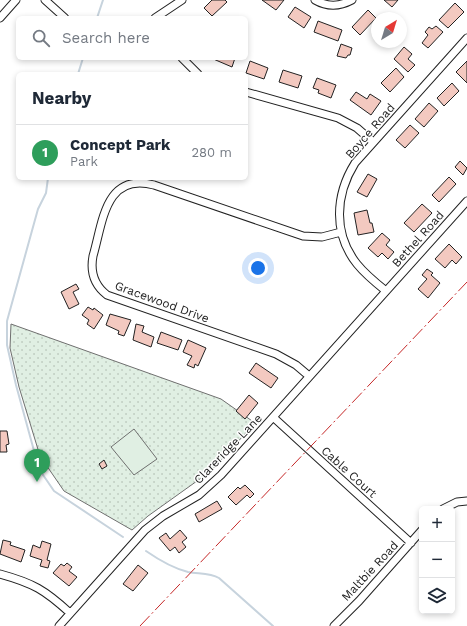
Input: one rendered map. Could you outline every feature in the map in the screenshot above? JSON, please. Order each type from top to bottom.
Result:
[{"type":"street","points":[[0,18],[16,0]]},
{"type":"street","points":[[45,0],[63,16]]},
{"type":"street","points":[[158,16],[182,0]]},
{"type":"street","points":[[315,0],[330,5],[340,5],[352,0]]},
{"type":"street","name":"Boyce Road","points":[[386,292],[357,265],[346,248],[341,232],[339,206],[343,185],[355,163],[467,38]]},
{"type":"street","points":[[184,60],[196,72]]},
{"type":"street","points":[[248,93],[338,118],[357,128],[373,142]]},
{"type":"street","name":"Gracewood Drive","points":[[309,376],[296,365],[276,354],[107,295],[94,280],[91,264],[110,198],[119,188],[133,182],[154,185],[303,236],[322,237],[341,232]]},
{"type":"street","name":"Bethel Road","points":[[386,292],[467,201]]},
{"type":"street","name":"Clareridge Lane","points":[[59,626],[145,530],[163,516],[209,487],[386,292]]},
{"type":"street","name":"Cable Court","points":[[273,417],[411,542]]},
{"type":"street","points":[[449,506],[457,502],[467,501]]},
{"type":"street","name":"Maltbie Road","points":[[334,626],[359,601],[419,533]]},
{"type":"street","points":[[0,574],[22,580],[43,590],[70,613]]},
{"type":"green space","points":[[11,324],[221,399],[255,423],[211,471],[148,516],[132,530],[64,491],[40,456],[19,387],[10,348]]},
{"type":"green space","points":[[134,429],[157,459],[134,475],[111,447]]},
{"type":"building","points":[[212,0],[225,0],[227,2],[212,16],[204,8]]},
{"type":"building","points":[[262,0],[284,0],[276,10]]},
{"type":"building","points":[[384,0],[398,0],[392,7]]},
{"type":"building","points":[[455,3],[464,12],[448,28],[439,20]]},
{"type":"building","points":[[295,7],[311,17],[304,28],[288,17]]},
{"type":"building","points":[[368,10],[371,13],[371,23],[360,35],[352,27]]},
{"type":"building","points":[[318,21],[342,30],[338,41],[314,32]]},
{"type":"building","points":[[436,26],[443,32],[428,48],[422,43],[428,35],[425,32],[429,27],[432,29]]},
{"type":"building","points":[[341,44],[352,48],[350,55],[346,58],[337,56]]},
{"type":"building","points":[[403,48],[405,48],[412,54],[408,59],[415,65],[408,72],[394,59]]},
{"type":"building","points":[[216,60],[234,60],[232,67]]},
{"type":"building","points":[[250,61],[268,68],[264,79],[246,72]]},
{"type":"building","points":[[467,61],[467,83],[456,72]]},
{"type":"building","points":[[396,68],[404,77],[390,92],[381,83]]},
{"type":"building","points":[[283,70],[302,76],[298,88],[279,82]]},
{"type":"building","points":[[317,78],[336,85],[331,98],[318,93],[319,90],[313,88]]},
{"type":"building","points":[[452,83],[459,91],[444,106],[437,98]]},
{"type":"building","points":[[356,92],[367,99],[370,94],[381,101],[371,115],[350,100]]},
{"type":"building","points":[[429,103],[438,111],[424,127],[415,119]]},
{"type":"building","points":[[410,125],[419,133],[405,148],[396,140]]},
{"type":"building","points":[[460,161],[467,168],[463,175],[455,167]]},
{"type":"building","points":[[368,174],[377,179],[367,197],[357,192]]},
{"type":"building","points":[[449,177],[456,184],[439,202],[432,195]]},
{"type":"building","points":[[422,204],[432,213],[414,232],[404,223]]},
{"type":"building","points":[[367,210],[374,232],[358,235],[354,213]]},
{"type":"building","points":[[382,233],[390,240],[386,245],[394,252],[388,259],[382,253],[378,257],[368,248]]},
{"type":"building","points":[[449,244],[462,257],[456,264],[452,260],[445,268],[435,259]]},
{"type":"building","points":[[427,269],[433,273],[431,275],[440,283],[428,298],[418,289],[427,279],[422,275]]},
{"type":"building","points":[[76,284],[79,289],[73,292],[79,304],[69,309],[61,292]]},
{"type":"building","points":[[88,307],[93,310],[94,308],[103,315],[94,329],[87,324],[89,320],[82,315]]},
{"type":"building","points":[[110,314],[131,320],[124,336],[118,334],[119,331],[106,325]]},
{"type":"building","points":[[136,324],[144,326],[142,332],[154,337],[151,347],[133,340]]},
{"type":"building","points":[[161,332],[182,340],[178,350],[157,343]]},
{"type":"building","points":[[188,340],[206,348],[198,366],[195,364],[194,368],[187,365],[192,356],[183,352]]},
{"type":"building","points":[[256,363],[278,378],[271,388],[249,373]]},
{"type":"building","points":[[249,395],[258,403],[245,419],[236,411]]},
{"type":"building","points":[[0,431],[7,431],[9,444],[6,445],[7,452],[0,452]]},
{"type":"building","points":[[104,460],[107,466],[102,469],[99,464]]},
{"type":"building","points":[[245,485],[254,494],[250,498],[247,495],[236,505],[228,497],[238,487],[240,489]]},
{"type":"building","points":[[217,501],[222,509],[199,522],[195,514]]},
{"type":"building","points":[[180,530],[187,538],[182,542],[186,547],[179,553],[175,547],[170,551],[159,538],[166,533],[170,539]]},
{"type":"building","points":[[3,540],[11,542],[10,545],[25,550],[21,562],[0,554]]},
{"type":"building","points":[[42,541],[51,544],[47,560],[50,561],[48,568],[40,566],[42,560],[30,556],[33,545],[40,548]]},
{"type":"building","points":[[67,563],[72,567],[69,571],[77,577],[69,586],[53,573],[61,564],[64,566]]},
{"type":"building","points":[[138,565],[148,573],[133,591],[123,584]]},
{"type":"waterway","points":[[98,16],[103,0]]},
{"type":"waterway","points":[[79,72],[82,60]]},
{"type":"waterway","points":[[48,180],[46,193],[38,209],[7,321],[7,345],[16,385],[39,469],[54,491],[123,537]]},
{"type":"waterway","points":[[146,551],[171,566],[188,572],[212,575],[219,578],[273,626]]},
{"type":"power","points":[[140,626],[467,282]]},
{"type":"place","name":"Concept Park","points":[[37,482]]}]
